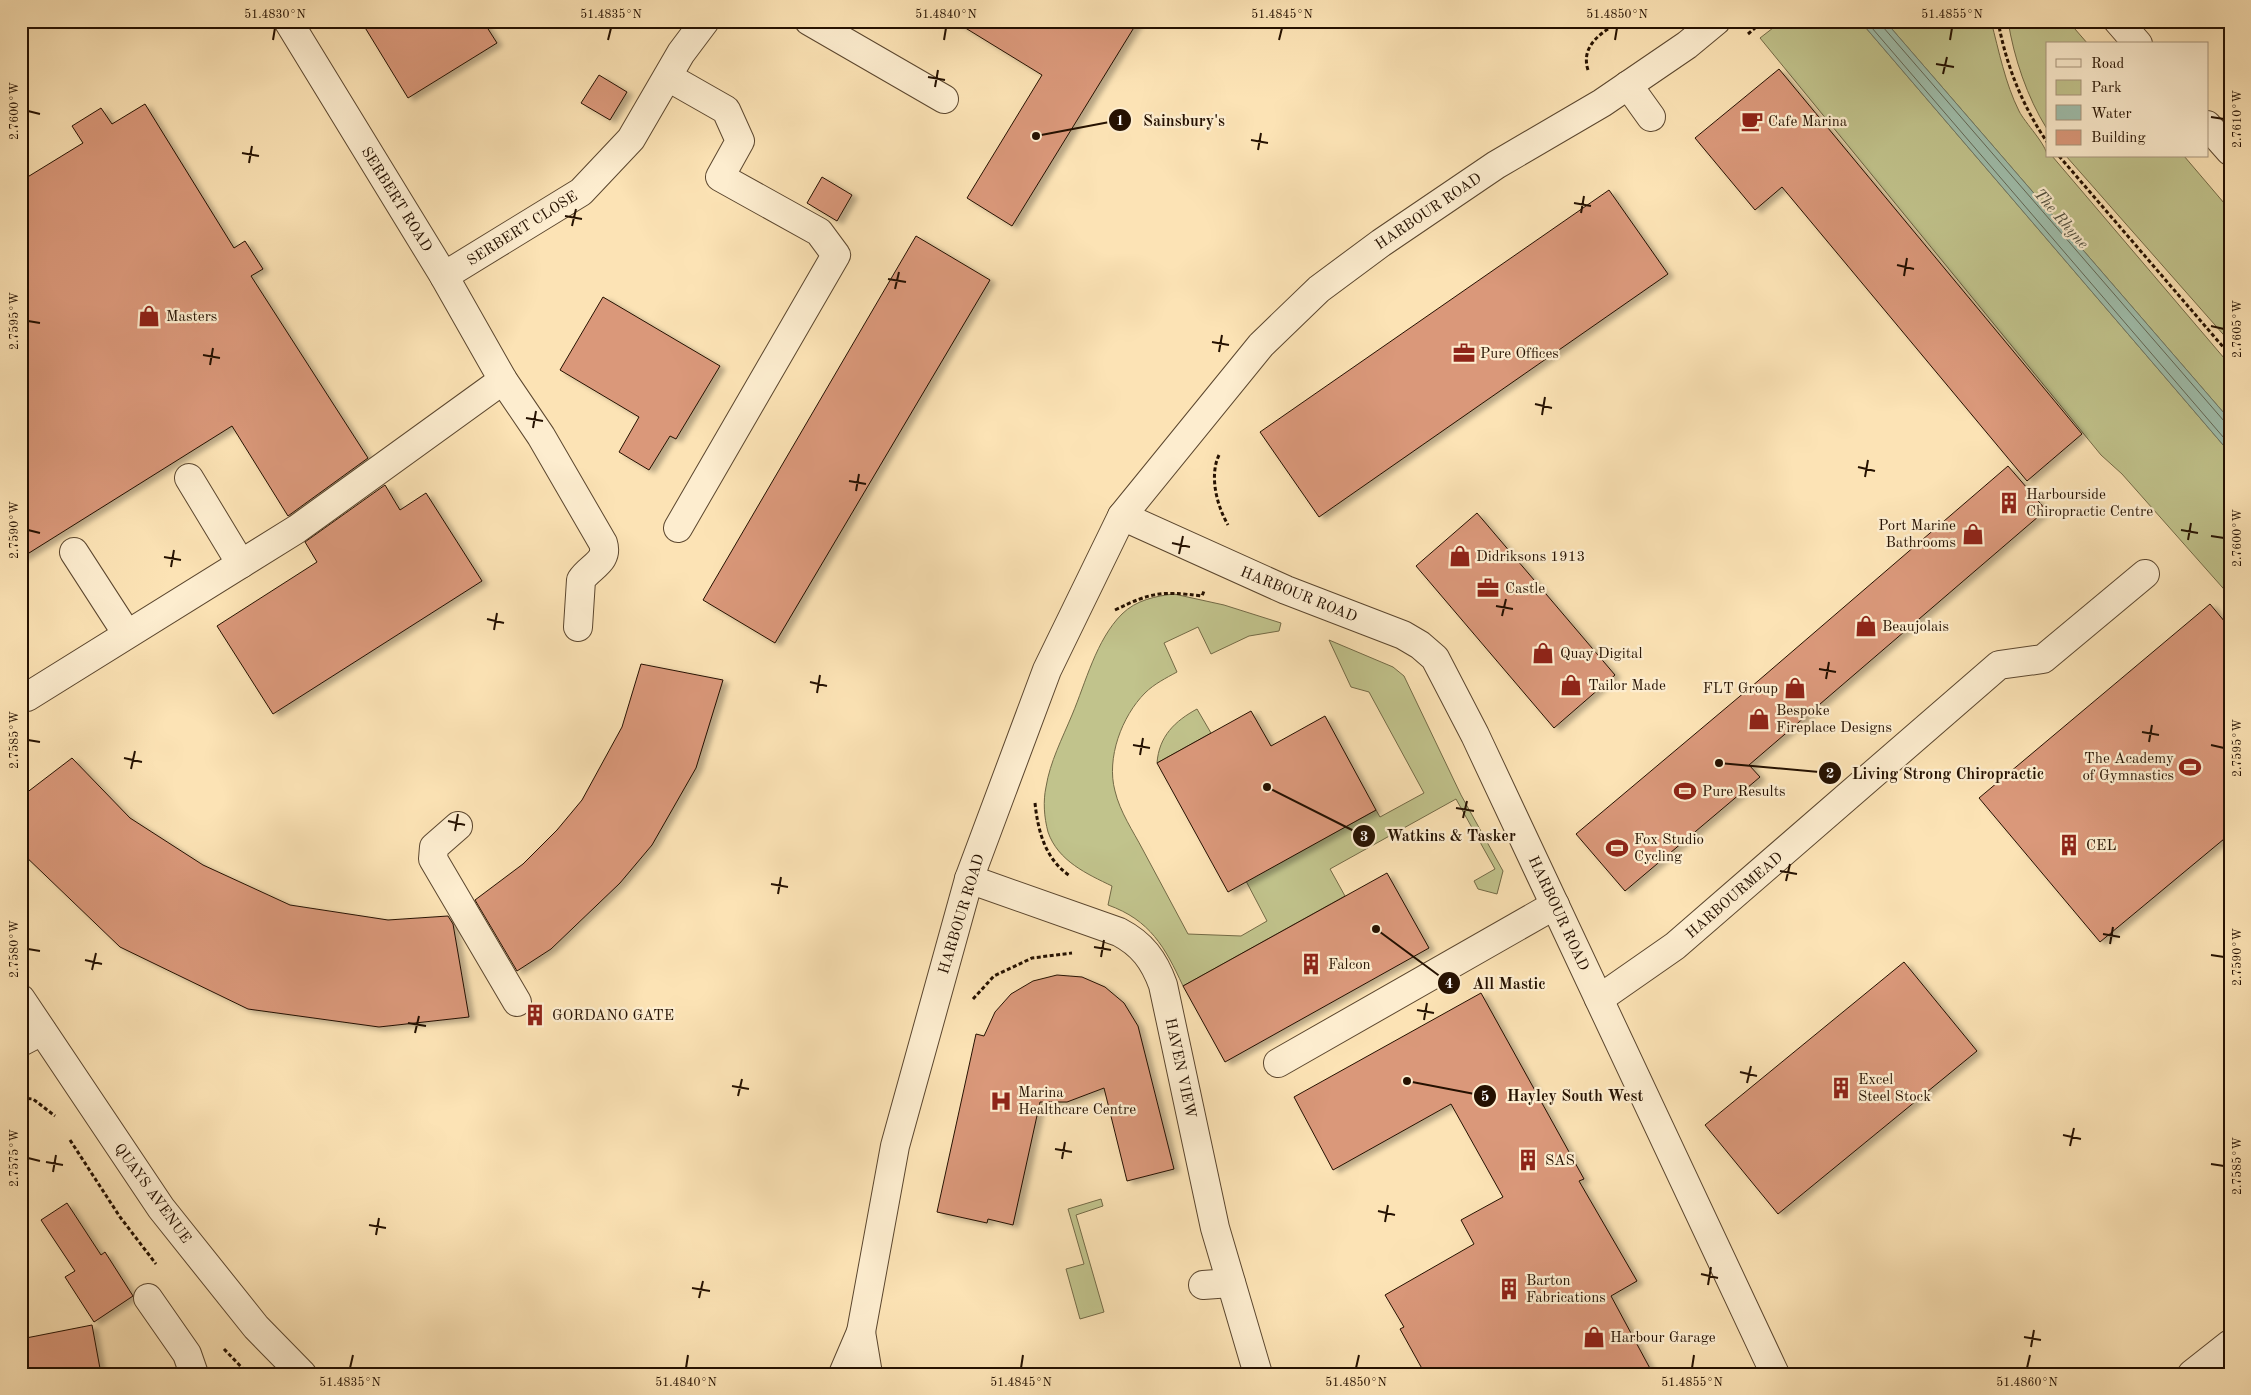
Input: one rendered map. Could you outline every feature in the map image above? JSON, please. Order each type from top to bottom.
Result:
[{"type":"street","name":"SERBERT ROAD","points":[[288,21],[444,276],[503,380],[541,436],[603,543],[605,553],[602,561],[581,580],[578,627]]},
{"type":"street","name":"SERBERT CLOSE","points":[[444,276],[581,192],[631,139],[681,53],[705,21]]},
{"type":"street","points":[[809,21],[944,100]]},
{"type":"street","name":"HARBOUR ROAD","points":[[843,1374],[861,1332],[895,1146],[969,880],[1047,670],[1122,516],[1261,345],[1319,289],[1381,243],[1496,165],[1602,103],[1687,45],[1716,21]]},
{"type":"street","points":[[2118,21],[2136,42]]},
{"type":"street","points":[[668,78],[726,110],[740,141],[720,177],[819,232],[836,255],[678,528]]},
{"type":"street","points":[[1628,84],[1650,117]]},
{"type":"street","points":[[2208,126],[2230,151]]},
{"type":"street","points":[[27,697],[297,529],[503,380]]},
{"type":"street","points":[[188,478],[241,564]]},
{"type":"street","name":"HARBOUR ROAD","points":[[1122,516],[1218,561],[1286,590],[1403,635],[1420,645],[1435,658],[1471,727],[1775,1374]]},
{"type":"street","points":[[74,552],[127,634]]},
{"type":"street","name":"HARBOURMEAD","points":[[1599,999],[1674,946],[1999,665],[2043,659],[2145,574]]},
{"type":"street","points":[[458,826],[434,847],[433,859],[517,1002]]},
{"type":"street","name":"HAVEN VIEW","points":[[969,880],[1085,920],[1134,940],[1152,959],[1163,985],[1215,1228],[1258,1374]]},
{"type":"street","points":[[1278,1064],[1555,905]]},
{"type":"street","name":"QUAYS AVENUE","points":[[21,999],[31,1036],[161,1208],[256,1327],[302,1374]]},
{"type":"street","points":[[1204,1285],[1231,1284]]},
{"type":"street","points":[[148,1298],[187,1354],[194,1374]]},
{"type":"street","name":"HARBOUR ROAD","points":[[861,1332],[868,1374]]},
{"type":"street","points":[[2192,1374],[2230,1344]]},
{"type":"path","points":[[1602,103],[1586,65],[1588,51],[1603,31],[1622,21]]},
{"type":"path","points":[[1998,21],[2001,42],[2012,77],[2029,116],[2046,141]]},
{"type":"path","points":[[1742,40],[1762,22]]},
{"type":"path","points":[[2061,158],[2230,355]]},
{"type":"path","points":[[1109,618],[1115,610],[1141,598],[1166,592],[1202,596],[1218,561],[1233,535],[1215,493],[1216,460],[1220,453]]},
{"type":"path","points":[[1035,797],[1037,826],[1048,855],[1067,875],[1074,878]]},
{"type":"path","points":[[968,1005],[994,976],[1032,958],[1074,953],[1085,920]]},
{"type":"green space","points":[[1782,21],[1860,21],[2230,453],[2230,596],[2122,474],[2101,455],[1760,38]]},
{"type":"green space","points":[[1885,21],[1991,21],[2014,100],[2022,116],[2040,140],[2046,151],[2046,158],[2054,158],[2230,365],[2230,420]]},
{"type":"green space","points":[[2008,21],[2068,21],[2086,42],[2046,42],[2046,127],[2033,104],[2022,77]]},
{"type":"green space","points":[[2068,158],[2186,158],[2230,210],[2230,342]]},
{"type":"green space","points":[[1174,594],[1224,605],[1281,623],[1279,631],[1249,636],[1211,654],[1198,627],[1164,643],[1177,672],[1145,693],[1129,713],[1118,738],[1113,765],[1113,778],[1117,799],[1188,934],[1241,936],[1267,921],[1246,881],[1376,810],[1380,817],[1424,793],[1369,692],[1351,687],[1329,640],[1393,667],[1404,676],[1461,795],[1503,871],[1497,894],[1478,889],[1474,881],[1495,869],[1456,799],[1330,869],[1345,896],[1183,986],[1170,959],[1154,936],[1135,918],[1108,905],[1112,886],[1083,871],[1066,859],[1059,851],[1048,832],[1044,809],[1046,787],[1053,760],[1092,662],[1105,636],[1122,614],[1134,605],[1153,598]]},
{"type":"green space","points":[[1197,709],[1211,733],[1157,763],[1161,745],[1170,730],[1175,724]]},
{"type":"green space","points":[[1101,1199],[1103,1206],[1076,1215],[1104,1312],[1080,1319],[1066,1269],[1084,1264],[1068,1209]]},
{"type":"water","points":[[1860,21],[1885,21],[2230,420],[2230,453]]},
{"type":"building","points":[[361,21],[483,21],[497,43],[408,98]]},
{"type":"building","points":[[954,21],[1138,21],[1012,226],[967,198],[1042,75]]},
{"type":"building","points":[[1779,69],[2082,434],[2027,481],[1782,187],[1755,210],[1695,138]]},
{"type":"building","points":[[599,75],[627,92],[610,120],[581,103]]},
{"type":"building","name":"Masters","points":[[145,104],[234,248],[245,241],[263,269],[251,276],[368,458],[288,516],[232,426],[21,558],[21,181],[83,143],[72,126],[101,108],[112,124]]},
{"type":"building","points":[[822,177],[852,195],[837,221],[807,203]]},
{"type":"building","name":"Pure Offices","points":[[1609,190],[1668,274],[1319,517],[1260,432]]},
{"type":"building","points":[[916,236],[990,280],[775,643],[703,600]]},
{"type":"building","points":[[603,297],[720,366],[676,439],[670,436],[649,470],[619,452],[639,417],[560,370]]},
{"type":"building","points":[[2008,466],[2046,510],[1749,765],[1760,777],[1625,891],[1576,834],[1758,681]]},
{"type":"building","points":[[385,485],[400,510],[426,493],[482,581],[273,714],[217,626],[317,562],[305,542]]},
{"type":"building","points":[[1477,513],[1615,675],[1554,728],[1416,566]]},
{"type":"building","points":[[2210,604],[2230,628],[2230,834],[2100,942],[1979,798]]},
{"type":"building","points":[[641,664],[723,680],[696,768],[652,845],[620,883],[551,949],[517,971],[475,900],[523,864],[557,830],[582,800],[622,727]]},
{"type":"building","points":[[1251,711],[1271,746],[1325,716],[1376,810],[1228,892],[1157,763]]},
{"type":"building","points":[[72,758],[130,818],[203,865],[290,905],[388,920],[448,916],[453,924],[469,1017],[379,1027],[248,1009],[120,947],[21,852],[21,797]]},
{"type":"building","points":[[1387,873],[1429,948],[1225,1062],[1183,986]]},
{"type":"building","name":"Excel Steel Stock","points":[[1904,962],[1977,1051],[1778,1214],[1705,1125]]},
{"type":"building","name":"Marina Healthcare Centre","points":[[1057,975],[1082,977],[1105,987],[1124,1003],[1138,1026],[1174,1169],[1127,1181],[1104,1088],[1067,1102],[1040,1102],[1013,1225],[988,1219],[987,1223],[937,1212],[976,1034],[984,1036],[995,1012],[1011,994],[1033,981]]},
{"type":"building","points":[[1481,993],[1584,1179],[1579,1181],[1637,1281],[1611,1296],[1653,1374],[1425,1374],[1400,1329],[1404,1327],[1385,1295],[1474,1244],[1461,1220],[1503,1197],[1451,1104],[1333,1170],[1294,1097]]},
{"type":"building","points":[[67,1203],[101,1255],[105,1252],[133,1296],[94,1322],[65,1277],[75,1271],[41,1220]]},
{"type":"building","points":[[92,1325],[101,1374],[21,1374],[21,1339]]},
{"type":"place","name":"Cafe Marina","points":[[1752,121]]},
{"type":"place","name":"Sainsbury's","points":[[1036,136]]},
{"type":"place","name":"Masters","points":[[149,316]]},
{"type":"place","name":"Pure Offices","points":[[1464,353]]},
{"type":"place","name":"Harbourside Chiropractic Centre","points":[[2009,503]]},
{"type":"place","name":"Port Marine Bathrooms","points":[[1973,534]]},
{"type":"place","name":"Didriksons 1913","points":[[1460,556]]},
{"type":"place","name":"Castle","points":[[1488,588]]},
{"type":"place","name":"Beaujolais","points":[[1866,626]]},
{"type":"place","name":"Quay Digital","points":[[1543,653]]},
{"type":"place","name":"Tailor Made","points":[[1571,685]]},
{"type":"place","name":"FLT Group","points":[[1795,688]]},
{"type":"place","name":"Bespoke Fireplace Designs","points":[[1759,719]]},
{"type":"place","name":"Living Strong Chiropractic","points":[[1719,763]]},
{"type":"place","name":"The Academy of Gymnastics","points":[[2190,767]]},
{"type":"place","name":"Watkins & Tasker","points":[[1267,787]]},
{"type":"place","name":"Pure Results","points":[[1685,791]]},
{"type":"place","name":"CEL","points":[[2069,845]]},
{"type":"place","name":"Fox Studio Cycling","points":[[1617,848]]},
{"type":"place","name":"All Mastic","points":[[1376,929]]},
{"type":"place","name":"Falcon","points":[[1311,964]]},
{"type":"place","name":"GORDANO GATE","points":[[535,1015]]},
{"type":"place","name":"Hayley South West","points":[[1407,1081]]},
{"type":"place","name":"Excel Steel Stock","points":[[1841,1088]]},
{"type":"place","name":"Marina Healthcare Centre","points":[[1001,1101]]},
{"type":"place","name":"SAS","points":[[1528,1160]]},
{"type":"place","name":"Barton Fabrications","points":[[1509,1289]]},
{"type":"place","name":"Harbour Garage","points":[[1594,1337]]},
{"type":"water label","name":"The Rhyne","points":[[2062,218]]}]
